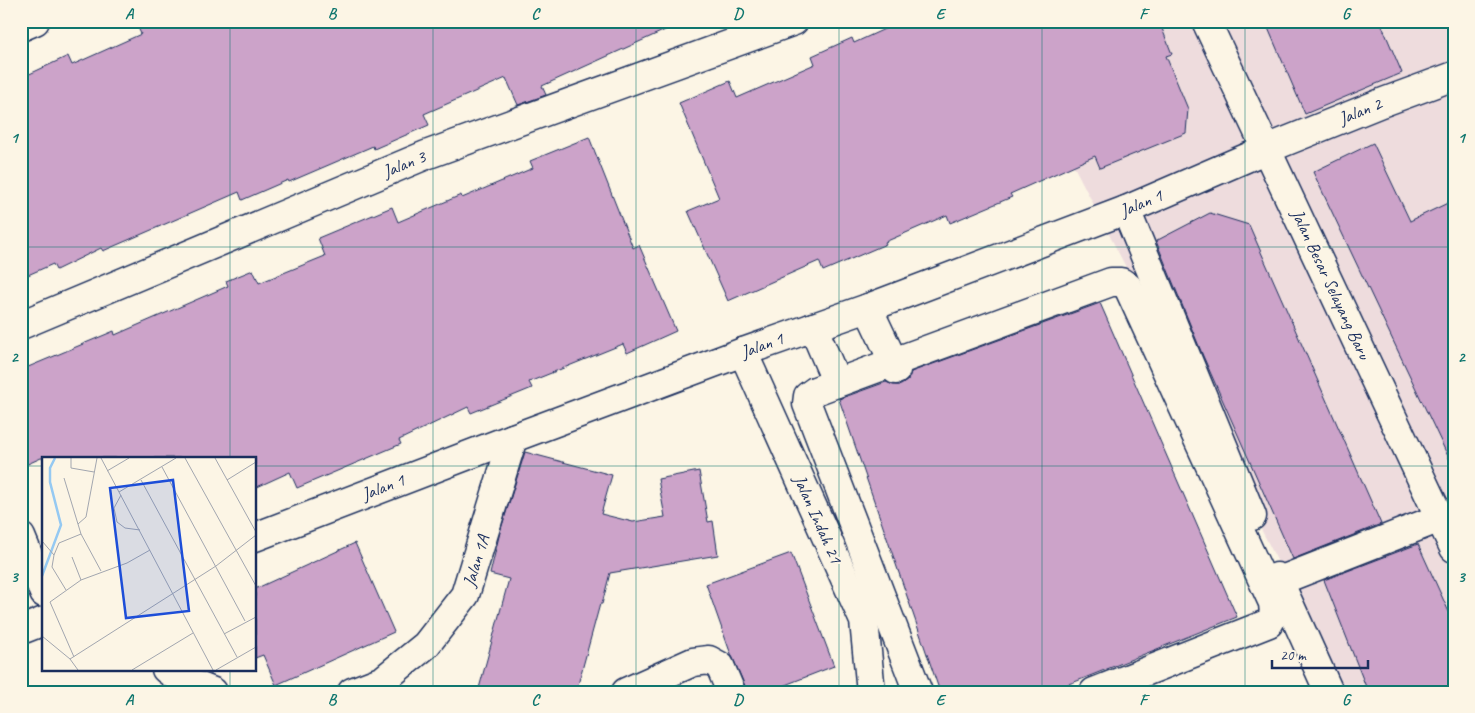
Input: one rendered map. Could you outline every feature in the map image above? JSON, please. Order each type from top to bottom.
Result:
[{"type":"street","points":[[21,27],[35,21]]},
{"type":"street","name":"Jalan 3","points":[[21,325],[426,154],[794,21]]},
{"type":"street","name":"Jalan Besar Selayang Baru","points":[[1206,21],[1454,548]]},
{"type":"street","name":"Jalan 2","points":[[1267,149],[1454,76]]},
{"type":"street","name":"Jalan 1","points":[[256,537],[512,438],[743,352],[868,308],[1126,210],[1267,149]]},
{"type":"street","points":[[1126,210],[1279,581],[1329,692]]},
{"type":"street","points":[[918,692],[806,404],[808,396],[815,391],[837,383],[894,366],[1038,314],[1111,282],[1120,282],[1128,287],[1272,603],[1274,614],[1269,624],[1094,692]]},
{"type":"street","points":[[868,308],[894,366]]},
{"type":"street","points":[[813,327],[837,383]]},
{"type":"street","name":"Jalan Indah 21","points":[[743,352],[864,621],[871,692]]},
{"type":"street","name":"Jalan 1A","points":[[352,692],[383,680],[426,645],[466,595],[512,438]]},
{"type":"street","points":[[1279,581],[1440,518]]},
{"type":"street","points":[[21,537],[42,587]]},
{"type":"street","points":[[21,630],[42,622]]},
{"type":"street","points":[[626,692],[692,662],[709,660],[720,666],[731,692]]},
{"type":"street","points":[[167,670],[178,678],[213,692]]},
{"type":"shaded area","points":[[999,21],[1454,21],[1454,692],[1345,692]]},
{"type":"building","points":[[135,21],[685,21],[542,86],[546,95],[518,105],[506,78],[424,114],[429,125],[374,149],[373,146],[242,200],[239,192],[103,251],[101,248],[56,270],[53,264],[21,278],[21,78],[68,56],[72,65],[141,34]]},
{"type":"building","points":[[902,21],[1159,21],[1172,54],[1166,56],[1188,109],[1186,133],[1100,168],[1095,156],[1010,194],[1012,197],[950,223],[947,215],[823,271],[819,261],[728,301],[688,211],[719,198],[679,103],[730,81],[737,98],[815,64],[812,56],[852,38],[854,43]]},
{"type":"building","points":[[1265,21],[1380,21],[1402,73],[1305,114]]},
{"type":"building","points":[[589,137],[633,248],[639,245],[676,331],[627,353],[623,344],[529,382],[532,388],[471,413],[468,407],[399,440],[401,444],[297,488],[290,472],[256,488],[256,457],[42,457],[21,467],[21,370],[114,331],[115,335],[228,286],[226,281],[253,270],[259,283],[325,256],[318,238],[392,207],[398,222],[461,195],[462,198],[533,168],[530,161]]},
{"type":"building","points":[[1373,143],[1410,221],[1454,200],[1454,469],[1313,172]]},
{"type":"building","points":[[1210,213],[1249,225],[1381,524],[1293,559],[1203,356],[1156,241]]},
{"type":"building","points":[[1100,303],[1237,617],[1045,692],[940,692],[839,399],[886,382],[893,385],[901,385],[908,380],[911,372]]},
{"type":"building","points":[[525,452],[612,475],[601,514],[633,522],[665,517],[658,479],[699,471],[708,522],[713,521],[718,555],[610,573],[576,692],[478,692],[509,579],[490,574],[500,532]]},
{"type":"building","points":[[355,543],[394,632],[276,685],[263,655],[256,658],[256,589]]},
{"type":"building","points":[[1418,544],[1454,623],[1454,692],[1368,692],[1324,580]]},
{"type":"building","points":[[791,553],[834,666],[767,692],[746,692],[706,584]]}]
